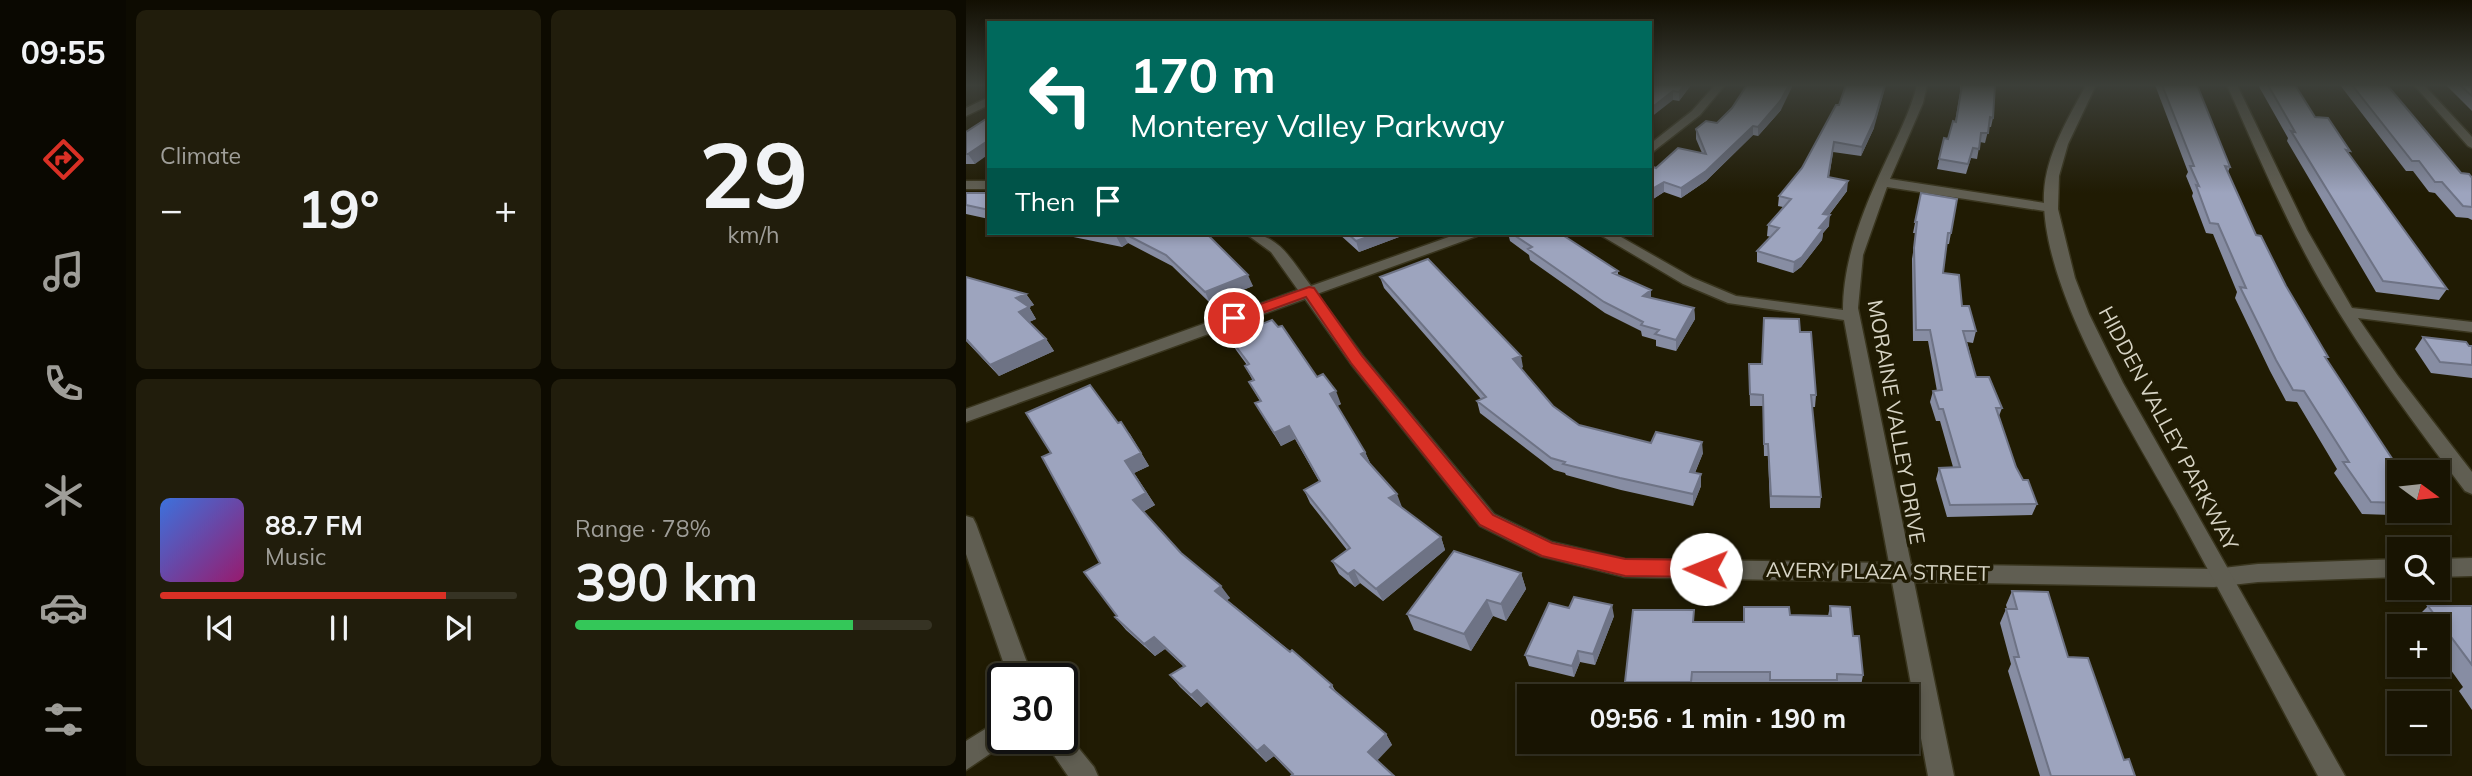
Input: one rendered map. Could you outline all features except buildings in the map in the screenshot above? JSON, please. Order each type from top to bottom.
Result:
[{"type":"street","points":[[1652,148],[1686,121]]},
{"type":"street","name":"MORAINE VALLEY DRIVE","points":[[1910,121],[1882,182],[1856,255],[1852,316],[1941,776]]},
{"type":"street","name":"HIDDEN VALLEY PARKWAY","points":[[2073,121],[2060,148],[2052,180],[2050,208],[2062,260],[2085,322],[2332,776]]},
{"type":"street","points":[[2249,121],[2289,208],[2346,312],[2404,398],[2472,486]]},
{"type":"street","points":[[2452,121],[2472,144]]},
{"type":"street","points":[[1882,182],[2050,208]]},
{"type":"street","points":[[966,185],[987,185]]},
{"type":"street","name":"AVERY PLAZA STREET","points":[[1255,235],[1276,249],[1357,360],[1487,520],[1548,550],[1625,568],[1900,570],[2223,577],[2387,569]]},
{"type":"street","points":[[966,416],[1466,235]]},
{"type":"street","points":[[1608,235],[1688,281],[1733,300],[1852,316]]},
{"type":"street","points":[[2346,312],[2472,327]]},
{"type":"street","points":[[966,524],[1015,663]]},
{"type":"street","points":[[2450,568],[2472,567]]},
{"type":"street","points":[[966,757],[987,742]]},
{"type":"street","points":[[1068,754],[1085,776]]},
{"type":"route","points":[[1234,318],[1309,291],[1357,360],[1487,520],[1548,550],[1625,568],[1706,569]]}]
